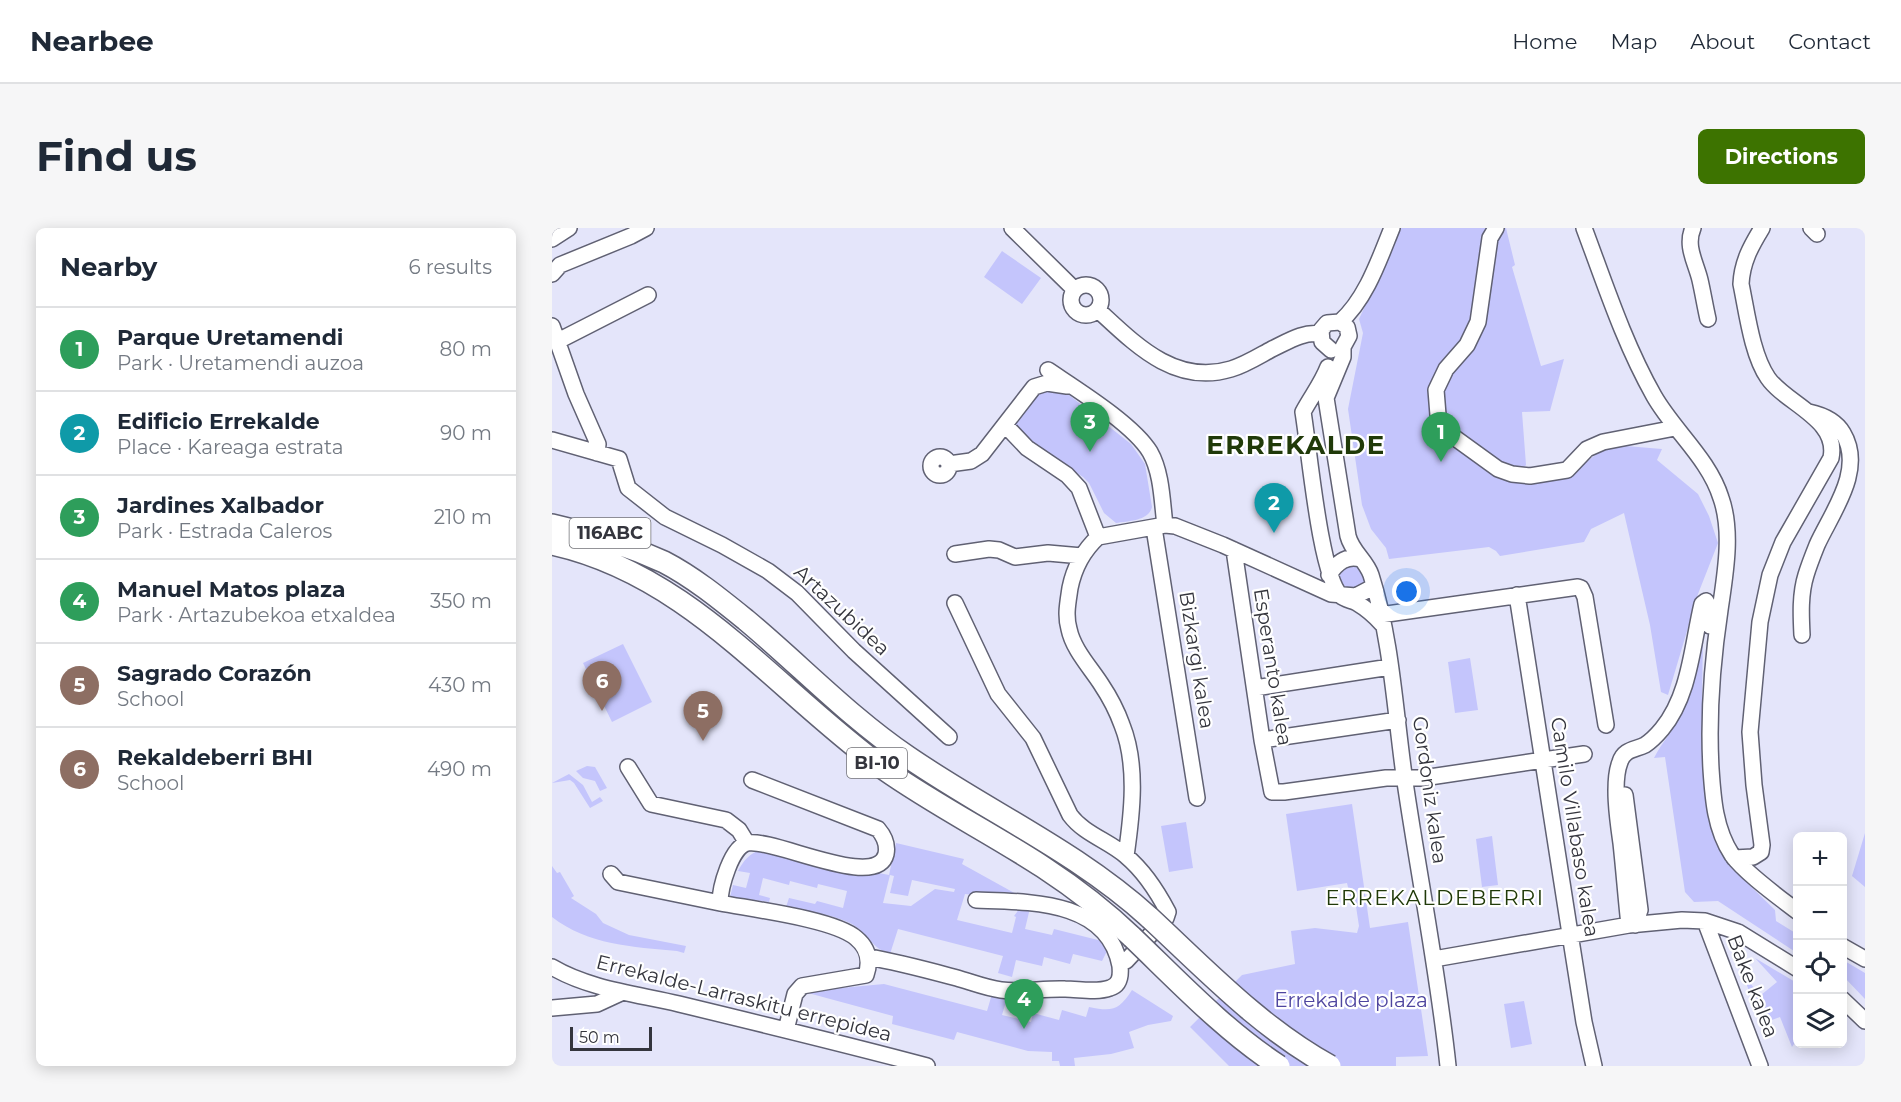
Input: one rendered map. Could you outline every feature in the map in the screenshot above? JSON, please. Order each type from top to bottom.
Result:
[{"type":"highway","name":"116ABC","points":[[552,515],[602,530],[628,541],[664,562]]},
{"type":"highway","name":"BI-10","points":[[552,525],[599,538],[664,562],[723,601],[851,714],[908,757],[1066,853],[1120,891],[1261,1020],[1303,1051],[1330,1066]]},
{"type":"highway","name":"BI-10","points":[[552,544],[579,551],[675,596],[738,644],[837,732],[884,769],[944,809],[1042,866],[1105,912],[1212,1013],[1280,1066]]},
{"type":"highway","points":[[552,553],[632,574]]},
{"type":"street","points":[[552,239],[569,228]]},
{"type":"street","points":[[552,274],[560,265],[646,228]]},
{"type":"street","points":[[1012,228],[1076,290]]},
{"type":"street","points":[[1337,349],[1322,342],[1320,334],[1327,323],[1340,322],[1352,310],[1378,262],[1392,228]]},
{"type":"street","points":[[1496,228],[1490,238],[1478,322],[1467,345],[1446,369],[1436,390],[1438,415],[1451,435],[1498,469],[1512,474],[1530,476],[1567,470],[1587,449],[1603,442],[1675,428]]},
{"type":"street","points":[[1584,228],[1641,371],[1675,428],[1703,461],[1721,496],[1728,537],[1714,650],[1708,727],[1713,799],[1724,841],[1734,858],[1793,909]]},
{"type":"street","points":[[1693,228],[1690,235],[1690,247],[1700,278],[1708,319]]},
{"type":"street","points":[[1734,858],[1753,857],[1761,852],[1762,845],[1750,732],[1760,622],[1770,575],[1783,542],[1831,458],[1833,448],[1829,436],[1809,412],[1770,381],[1760,364],[1741,284],[1750,248],[1762,228]]},
{"type":"street","points":[[1083,285],[1096,289],[1101,297],[1098,310],[1088,315],[1074,309],[1072,301],[1076,290],[1083,285]]},
{"type":"street","points":[[552,440],[597,453],[598,444],[555,341],[648,295]]},
{"type":"street","points":[[1098,310],[1150,356],[1188,371],[1213,373],[1231,369],[1301,336],[1320,334]]},
{"type":"street","points":[[1340,322],[1349,331],[1348,340],[1337,349],[1323,381],[1311,396],[1304,412],[1322,541],[1329,574],[1341,596],[1372,613],[1378,607]]},
{"type":"street","name":"Gordoniz kalea","points":[[1337,349],[1343,357],[1326,398],[1348,536],[1351,546],[1370,571],[1390,667],[1448,1066]]},
{"type":"street","name":"Bizkargi kalea","points":[[1048,370],[1076,388],[1137,436],[1150,452],[1161,489],[1159,526],[1197,798]]},
{"type":"street","points":[[949,465],[971,461],[982,454],[1034,387],[1053,383],[1076,388]]},
{"type":"street","points":[[1802,635],[1800,613],[1805,579],[1818,544],[1845,492],[1851,459],[1851,448],[1838,425],[1819,414],[1809,412]]},
{"type":"street","points":[[1008,428],[1027,448],[1067,475],[1079,488],[1098,537]]},
{"type":"street","name":"Artazubidea","points":[[597,453],[619,459],[628,488],[665,517],[750,561],[797,593],[854,651],[950,737]]},
{"type":"street","points":[[1126,856],[1130,829],[1132,767],[1122,726],[1103,687],[1080,654],[1069,630],[1067,606],[1073,576],[1086,548],[1098,537],[1159,526],[1175,526],[1331,594],[1356,596],[1378,607]]},
{"type":"street","points":[[955,554],[989,549],[999,550],[1015,557],[1048,553],[1082,556]]},
{"type":"street","name":"Esperanto kalea","points":[[1234,550],[1271,789],[1278,793],[1386,778],[1405,778]]},
{"type":"street","points":[[1301,579],[1315,579],[1329,574],[1342,560],[1361,559]]},
{"type":"street","points":[[1357,603],[1378,607],[1517,595],[1578,587],[1584,591],[1606,725]]},
{"type":"street","name":"Camilo Villabaso kalea","points":[[1517,595],[1584,1022],[1594,1066]]},
{"type":"street","points":[[1632,925],[1617,819],[1617,776],[1622,756],[1646,744],[1656,735],[1674,709],[1690,664],[1702,604],[1706,601],[1710,608],[1707,672],[1711,688]]},
{"type":"street","points":[[956,603],[998,694],[1034,738],[1076,824],[1126,856],[1152,884],[1168,915],[1126,961],[1119,962]]},
{"type":"street","points":[[1255,688],[1390,667]]},
{"type":"street","points":[[1262,740],[1398,720]]},
{"type":"street","points":[[1405,778],[1423,778],[1584,754]]},
{"type":"street","points":[[628,767],[651,804],[726,820],[739,830],[747,843]]},
{"type":"street","points":[[720,903],[720,893],[731,861],[739,849],[747,843],[763,844],[849,866],[866,868],[881,863],[887,851],[884,836],[878,829],[752,780]]},
{"type":"street","points":[[611,874],[618,882],[831,925],[854,936],[867,950],[870,965],[866,975],[802,986],[795,994],[786,1030]]},
{"type":"street","points":[[868,957],[900,962],[1000,990],[1019,992],[1062,988],[1107,990],[1119,982],[1119,962],[1105,935],[1085,917],[1038,902],[976,900]]},
{"type":"street","points":[[1434,959],[1659,921],[1706,921],[1738,932],[1793,966]]},
{"type":"street","name":"Bake kalea","points":[[1706,921],[1761,1066]]},
{"type":"street","points":[[1847,949],[1865,959]]},
{"type":"street","name":"Errekalde-Larraskitu errepidea","points":[[552,967],[564,974],[623,992],[927,1066]]},
{"type":"street","points":[[552,1008],[597,1004],[623,992]]},
{"type":"street","points":[[1847,1004],[1865,1021]]},
{"type":"green space","points":[[1401,228],[1506,228],[1515,265],[1512,267],[1541,366],[1564,359],[1550,411],[1522,412],[1526,465],[1512,480],[1569,476],[1604,448],[1626,446],[1662,449],[1657,460],[1698,494],[1709,516],[1718,543],[1698,594],[1668,695],[1661,692],[1650,625],[1624,513],[1591,529],[1584,542],[1500,556],[1489,547],[1389,559],[1386,548],[1371,529],[1362,505],[1348,409],[1363,333],[1359,319]]},
{"type":"green space","points":[[1002,251],[1041,278],[1022,304],[984,277]]},
{"type":"green space","points":[[1045,376],[1131,444],[1145,464],[1152,507],[1147,515],[1137,520],[1116,523],[1104,513],[1089,483],[1083,477],[1037,447],[1006,417]]},
{"type":"green space","points":[[1356,565],[1361,569],[1365,584],[1349,591],[1340,581],[1340,575],[1345,566]]},
{"type":"green space","points":[[1703,635],[1702,699],[1709,807],[1723,854],[1735,871],[1775,910],[1776,921],[1793,932],[1793,950],[1718,901],[1694,902],[1685,892],[1665,757],[1654,758],[1675,725],[1691,685]]},
{"type":"green space","points":[[623,644],[652,702],[612,722],[583,663]]},
{"type":"green space","points":[[1470,658],[1478,710],[1455,713],[1448,662]]},
{"type":"green space","points":[[587,766],[595,767],[607,788],[600,791],[595,781],[583,778],[576,771]]},
{"type":"green space","points":[[569,774],[583,785],[592,802],[600,797],[603,801],[590,808],[570,780],[552,783]]},
{"type":"green space","name":"Errekalde plaza","points":[[1352,804],[1370,928],[1408,922],[1428,1056],[1396,1057],[1396,1066],[1229,1066],[1190,1027],[1242,975],[1295,964],[1291,931],[1315,928],[1357,933],[1359,926],[1355,900],[1351,900],[1347,883],[1297,891],[1286,814]]},
{"type":"green space","points":[[1186,822],[1193,868],[1169,872],[1161,826]]},
{"type":"green space","points":[[1865,833],[1865,887],[1852,876]]},
{"type":"green space","points":[[1492,836],[1498,885],[1482,887],[1476,839]]},
{"type":"green space","points":[[896,843],[964,859],[962,864],[1020,896],[989,897],[965,894],[957,920],[1012,933],[1016,917],[1014,916],[1020,908],[1030,908],[1025,929],[1052,935],[1054,929],[1102,941],[1107,951],[1102,961],[1073,954],[1070,964],[1044,957],[1042,966],[1016,960],[1012,977],[998,973],[1003,956],[898,929],[890,954],[884,952],[850,923],[827,915],[786,907],[789,898],[815,904],[817,901],[843,908],[847,891],[818,884],[817,888],[790,881],[789,885],[763,878],[759,895],[770,898],[769,902],[730,897],[733,885],[746,888],[750,873],[738,871],[747,858],[760,850],[889,875]],"holes":[[[890,875],[894,876],[890,893],[908,896],[912,880],[955,889],[954,892],[935,889],[911,906],[883,903]]]},
{"type":"green space","points":[[552,866],[557,873],[560,872],[574,896],[571,898],[596,914],[603,923],[629,935],[686,946],[684,953],[596,939],[581,934],[552,917]]},
{"type":"green space","points":[[1755,958],[1793,981],[1792,1047],[1780,1017],[1761,1024],[1744,977],[1761,995],[1777,982]]},
{"type":"green space","points":[[1847,962],[1865,973],[1865,999],[1847,980]]},
{"type":"green space","points":[[884,984],[987,1011],[992,994],[1007,998],[1002,1015],[1031,1022],[1033,1013],[1059,1020],[1062,1010],[1086,1017],[1089,1007],[1115,1008],[1132,990],[1173,1016],[1171,1021],[1148,1025],[1129,1032],[1134,1048],[1111,1054],[1074,1058],[1075,1066],[1060,1066],[1059,1061],[1052,1061],[1052,1052],[1028,1051],[957,1032],[954,1040],[892,1024],[893,1016],[808,993],[809,991]]},
{"type":"green space","points":[[1524,1001],[1532,1044],[1511,1048],[1504,1004]]},
{"type":"place","name":"Jardines Xalbador","points":[[1090,452]]},
{"type":"place","name":"Parque Uretamendi","points":[[1441,462]]},
{"type":"place","name":"Edificio Errekalde","points":[[1274,533]]},
{"type":"place","name":"Rekaldeberri BHI","points":[[602,711]]},
{"type":"place","name":"Sagrado Corazón","points":[[703,741]]},
{"type":"place","name":"Manuel Matos plaza","points":[[1024,1029]]},
{"type":"district","name":"ERREKALDE","points":[[1296,445]]},
{"type":"district","name":"ERREKALDEBERRI","points":[[1435,898]]}]
